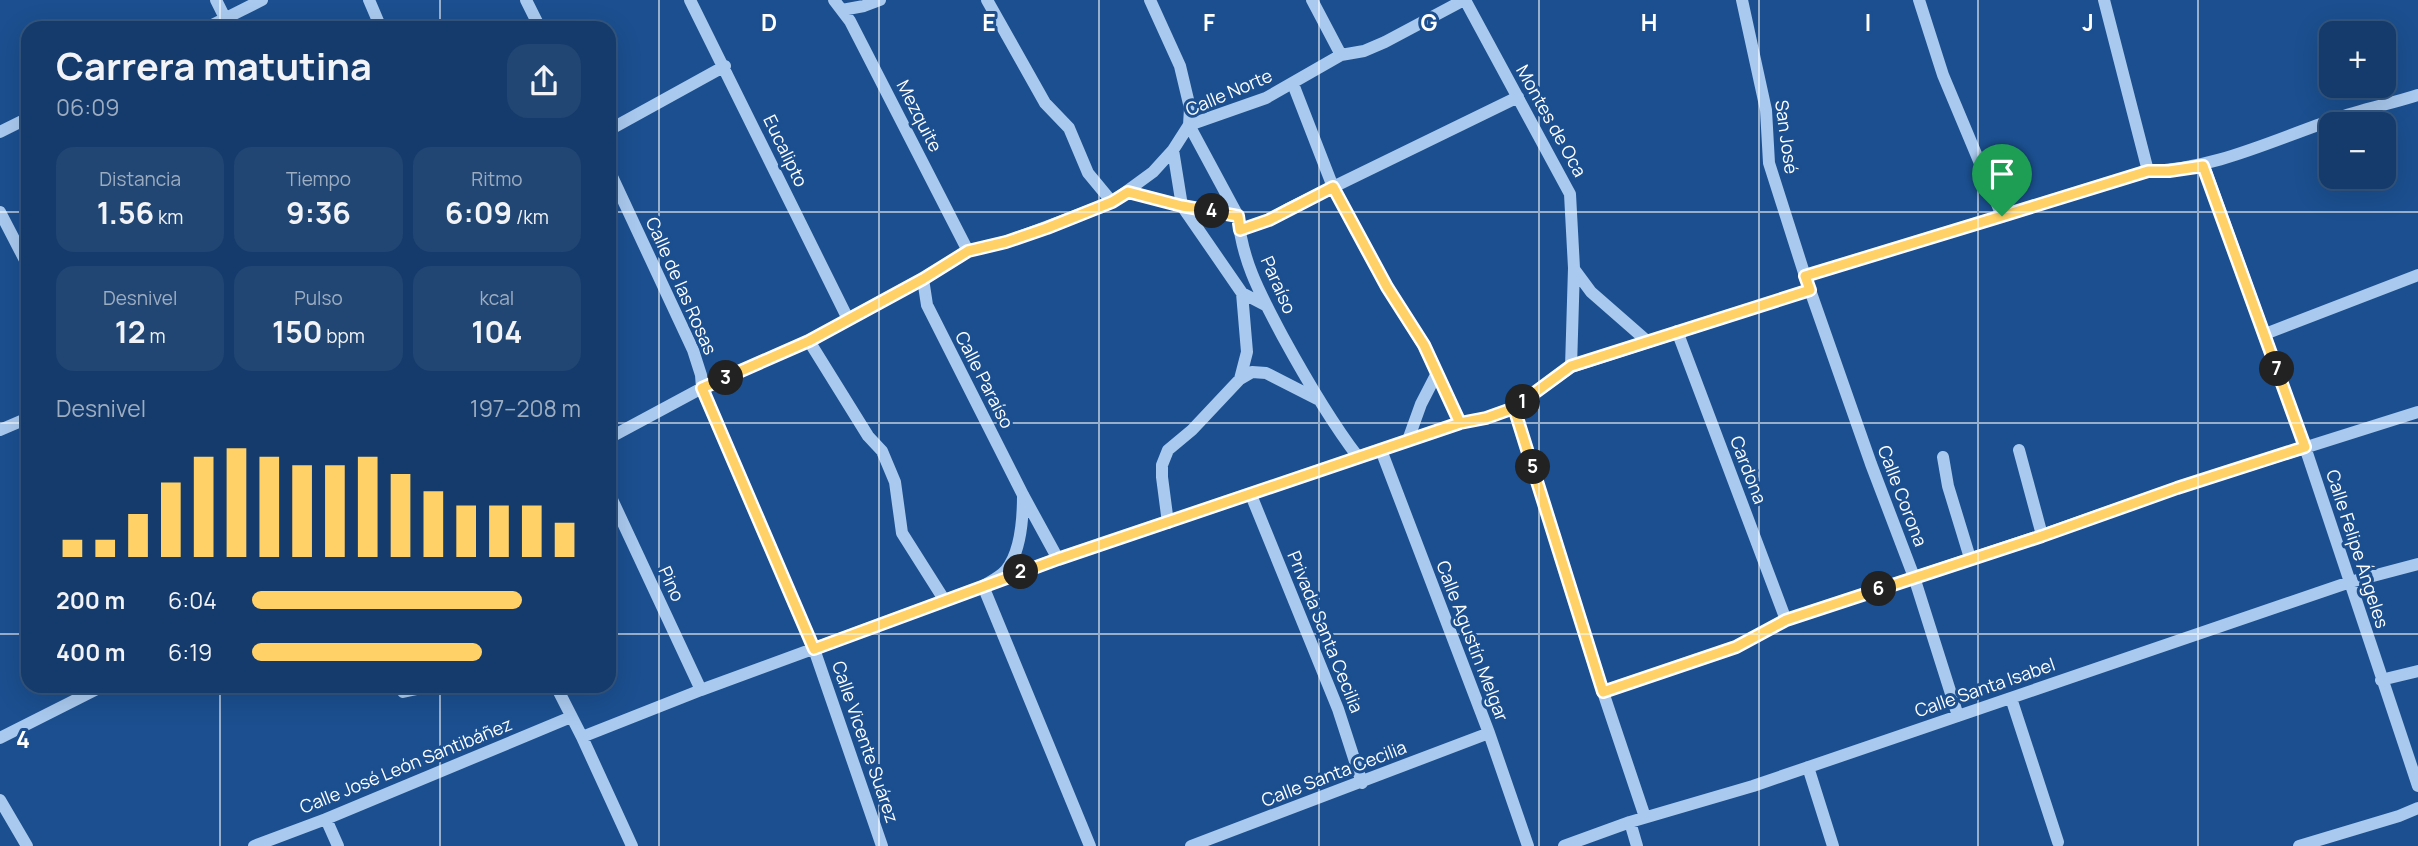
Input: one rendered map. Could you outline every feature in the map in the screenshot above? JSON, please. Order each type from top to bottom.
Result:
[{"type":"street","points":[[216,0],[227,21]]},
{"type":"street","points":[[231,21],[262,0]]},
{"type":"street","points":[[369,0],[378,21]]},
{"type":"street","points":[[526,0],[536,21]]},
{"type":"street","name":"Eucalipto","points":[[690,0],[848,319]]},
{"type":"street","points":[[838,5],[864,6],[880,0]]},
{"type":"street","points":[[987,0],[1045,103],[1069,128],[1088,173],[1112,202]]},
{"type":"street","name":"Paraíso","points":[[1150,0],[1180,66],[1190,108],[1189,125],[1238,216],[1253,280],[1318,400],[1358,457]]},
{"type":"street","points":[[1312,0],[1341,55]]},
{"type":"street","name":"Calle Norte","points":[[616,434],[702,388],[809,341],[923,279],[968,251],[1037,232],[1112,202],[1153,173],[1173,150],[1189,125],[1266,98],[1341,55],[1364,51],[1385,42],[1464,0]]},
{"type":"street","name":"Montes de Oca","points":[[1464,0],[1570,194],[1574,268],[1571,366]]},
{"type":"street","name":"San José","points":[[1742,0],[1766,110],[1769,163],[1805,276]]},
{"type":"street","points":[[1919,0],[1943,75],[2002,216]]},
{"type":"street","points":[[2104,0],[2148,171]]},
{"type":"street","name":"Mezquite","points":[[838,5],[968,251]]},
{"type":"street","points":[[616,126],[725,66]]},
{"type":"street","points":[[1293,84],[1333,187],[1387,287],[1424,345],[1460,423]]},
{"type":"street","points":[[582,737],[701,690],[1058,559],[1408,440],[1514,408],[1571,366],[1810,290],[1805,276],[2148,171],[2203,166],[2338,117],[2418,95]]},
{"type":"street","points":[[1240,230],[1269,220],[1518,97]]},
{"type":"street","points":[[0,132],[21,122]]},
{"type":"street","points":[[1173,150],[1182,206],[1242,293],[1266,306]]},
{"type":"street","name":"Calle Felipe Ángeles","points":[[2203,166],[2305,447],[2418,786]]},
{"type":"street","name":"Calle de las Rosas","points":[[616,185],[693,350],[702,388],[814,649]]},
{"type":"street","points":[[1128,192],[1182,206],[1238,216]]},
{"type":"street","points":[[0,212],[21,252]]},
{"type":"street","points":[[1574,268],[1591,292],[1647,341]]},
{"type":"street","points":[[2265,334],[2418,275]]},
{"type":"street","name":"Calle Paraíso","points":[[923,279],[926,305],[1058,559]]},
{"type":"street","name":"Calle Corona","points":[[1810,290],[1914,577],[1958,716]]},
{"type":"street","points":[[1240,379],[1247,352],[1242,293]]},
{"type":"street","name":"Cardona","points":[[1677,331],[1786,620]]},
{"type":"street","points":[[809,341],[868,436],[882,451],[895,482],[902,533],[945,601]]},
{"type":"street","points":[[1168,523],[1161,477],[1168,450],[1192,430],[1240,379],[1252,372],[1266,373],[1318,400]]},
{"type":"street","points":[[1408,440],[1421,404],[1437,373]]},
{"type":"street","points":[[1514,408],[1645,817]]},
{"type":"street","points":[[1603,692],[1736,647],[1786,620],[2042,536],[2177,488],[2418,412]]},
{"type":"street","points":[[0,430],[21,421]]},
{"type":"street","name":"Calle Agustín Melgar","points":[[1381,450],[1489,733],[1528,846]]},
{"type":"street","points":[[2019,450],[2042,536]]},
{"type":"street","points":[[1943,457],[1948,486],[1970,558]]},
{"type":"street","points":[[983,586],[1004,572],[1011,562],[1023,521],[1023,495]]},
{"type":"street","name":"Privada Santa Cecilia","points":[[1251,495],[1338,709],[1362,783]]},
{"type":"street","name":"Pino","points":[[616,508],[701,690]]},
{"type":"street","name":"Calle Santa Isabel","points":[[1564,846],[1645,817],[1753,786],[2350,582],[2418,565]]},
{"type":"street","points":[[983,586],[1090,846]]},
{"type":"street","name":"Calle Vicente Suárez","points":[[814,649],[882,846]]},
{"type":"street","points":[[2381,680],[2418,671]]},
{"type":"street","points":[[0,738],[89,693]]},
{"type":"street","points":[[559,693],[632,846]]},
{"type":"street","points":[[2011,698],[2058,842]]},
{"type":"street","name":"Calle José León Santibáñez","points":[[254,846],[571,718]]},
{"type":"street","name":"Calle Santa Cecilia","points":[[1191,846],[1221,841],[1489,733]]},
{"type":"street","points":[[1808,767],[1833,846]]},
{"type":"street","points":[[0,800],[27,846]]},
{"type":"street","points":[[2299,846],[2418,808]]},
{"type":"street","points":[[326,819],[338,846]]},
{"type":"street","points":[[1630,822],[1637,846]]},
{"type":"route","points":[[2002,216],[1805,276],[1810,290],[1571,366],[1514,408],[1486,418],[1460,423],[1058,559],[814,649],[702,388],[809,341],[923,279],[968,251],[1047,228],[1112,202],[1128,192],[1182,206],[1238,216],[1240,230],[1269,220],[1333,187],[1387,287],[1424,345],[1460,423],[1486,418],[1514,408],[1603,692],[1736,647],[1786,620],[2305,447],[2203,166],[2148,171],[2002,216]]}]
